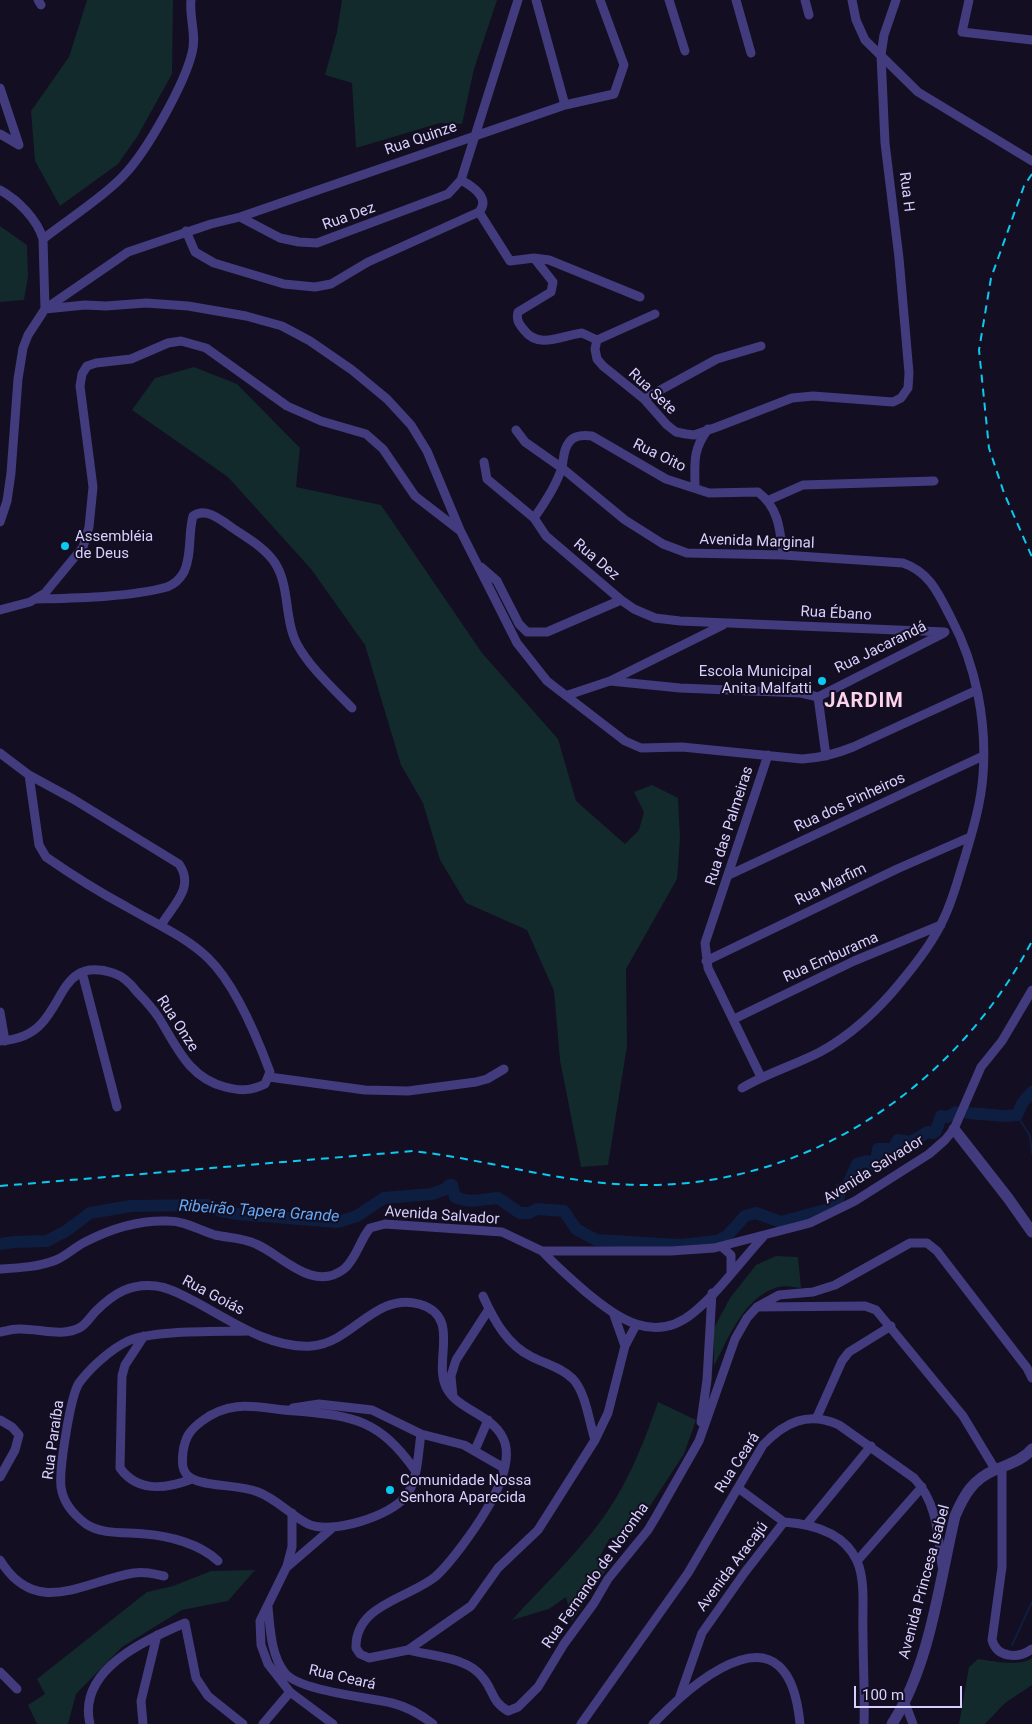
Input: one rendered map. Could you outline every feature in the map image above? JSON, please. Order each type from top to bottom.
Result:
[{"type":"street","points":[[43,239],[123,177],[154,132],[174,95],[192,53],[191,0]]},
{"type":"street","points":[[186,231],[195,252],[214,263],[284,284],[315,287],[331,284],[368,262],[479,212],[482,205],[479,194],[461,180],[518,0]]},
{"type":"street","points":[[536,0],[564,106]]},
{"type":"street","name":"Rua Quinze","points":[[240,217],[474,135],[564,106],[614,94],[624,65],[600,0]]},
{"type":"street","points":[[669,0],[685,52]]},
{"type":"street","points":[[736,0],[750,54]]},
{"type":"street","points":[[805,0],[809,15]]},
{"type":"street","points":[[852,0],[860,31],[865,40],[918,92],[1032,161]]},
{"type":"street","name":"Rua H","points":[[896,0],[884,35],[881,55],[886,143],[905,322],[909,373],[908,388]]},
{"type":"street","points":[[969,0],[962,32],[1032,40]]},
{"type":"street","points":[[0,88],[19,145],[0,134]]},
{"type":"street","name":"Rua Dez","points":[[240,217],[280,238],[317,243],[448,194],[461,180]]},
{"type":"street","points":[[0,190],[33,219],[40,228],[43,239],[46,310]]},
{"type":"street","points":[[479,212],[510,261],[534,258],[549,260],[640,297]]},
{"type":"street","points":[[0,522],[7,501],[11,473],[18,379],[23,348],[28,336],[46,310],[128,252],[186,231],[240,217]]},
{"type":"street","points":[[534,258],[554,282],[551,292],[518,312],[518,323],[529,337],[533,339],[562,339],[582,333],[596,340],[655,314]]},
{"type":"street","name":"Rua das Palmeiras","points":[[46,310],[85,305],[106,306],[146,303],[188,306],[246,316],[282,326],[310,341],[352,370],[387,399],[411,425],[427,451],[460,530],[517,643],[530,662],[547,681],[625,741],[641,748],[682,747],[768,755],[705,943],[706,961]]},
{"type":"street","name":"Rua Sete","points":[[596,340],[597,359],[602,366],[644,399],[667,425],[676,432],[694,435],[792,398],[813,396],[893,402],[900,398],[908,388]]},
{"type":"street","points":[[37,599],[74,560],[83,547],[89,527],[93,488],[80,386],[82,374],[87,366],[96,363],[131,359],[174,342],[192,343],[206,348],[287,406],[321,421],[366,434],[383,449],[415,496],[460,530]]},
{"type":"street","points":[[644,399],[717,359],[761,346]]},
{"type":"street","points":[[696,488],[694,458],[698,443],[708,429]]},
{"type":"street","name":"Avenida Marginal","points":[[516,430],[525,442],[562,468],[625,520],[663,544],[687,553],[783,555],[903,564],[914,567],[925,574],[938,591],[967,651],[982,720],[981,793],[951,903],[941,925],[899,984],[870,1014],[822,1051],[761,1076],[742,1088]]},
{"type":"street","name":"Rua Oito","points":[[562,468],[563,453],[571,440],[581,435],[592,436],[666,479],[709,493],[758,492],[769,500]]},
{"type":"street","name":"Rua Dez","points":[[484,462],[488,479],[534,518],[546,536],[634,609],[655,618],[725,624]]},
{"type":"street","points":[[534,518],[545,502],[562,468]]},
{"type":"street","points":[[783,555],[780,525],[769,500],[803,485],[934,481]]},
{"type":"street","points":[[0,610],[37,599],[112,595],[167,587],[177,582],[183,573],[187,561],[193,516],[198,512],[206,512],[217,517],[262,549],[275,563],[296,642],[305,658],[352,708]]},
{"type":"street","points":[[479,565],[497,581],[519,624],[527,632],[547,632],[621,600]]},
{"type":"street","points":[[568,696],[610,681],[725,624]]},
{"type":"street","name":"Rua Ébano","points":[[725,624],[945,632]]},
{"type":"street","name":"Rua Jacarandá","points":[[818,697],[945,632],[958,630]]},
{"type":"street","points":[[610,681],[680,688],[801,693],[818,697],[826,756]]},
{"type":"street","points":[[768,755],[802,759],[826,756],[853,746],[977,690]]},
{"type":"street","points":[[0,753],[29,775],[73,799],[179,864],[187,881],[161,925]]},
{"type":"street","name":"Rua dos Pinheiros","points":[[728,875],[983,756]]},
{"type":"street","points":[[29,775],[37,836],[46,857],[127,908],[161,925],[208,957],[223,974],[240,1004],[267,1063],[269,1077],[364,1090],[408,1091],[476,1082],[487,1079],[504,1069]]},
{"type":"street","name":"Rua Marfim","points":[[706,961],[897,869],[970,838]]},
{"type":"street","name":"Rua Emburama","points":[[734,1019],[854,960],[941,925]]},
{"type":"street","points":[[706,961],[761,1076]]},
{"type":"street","name":"Rua Onze","points":[[82,972],[97,970],[115,974],[129,982],[159,1019],[187,1064],[201,1076],[220,1086],[237,1091],[253,1090],[265,1084],[269,1077]]},
{"type":"street","points":[[0,1012],[3,1041],[23,1037],[42,1023],[66,985],[82,972],[117,1107]]},
{"type":"street","points":[[1032,990],[1002,1041],[981,1067],[954,1130],[1008,1198],[1032,1232]]},
{"type":"street","name":"Avenida Salvador","points":[[0,1269],[42,1264],[56,1260],[83,1243],[107,1232],[135,1224],[168,1221],[182,1223],[216,1235],[254,1243],[305,1274],[322,1276],[333,1275],[344,1269],[366,1233],[374,1226],[502,1232],[542,1251],[704,1250],[722,1247],[810,1223],[855,1201],[929,1154],[954,1130]]},
{"type":"street","points":[[542,1251],[558,1268],[614,1315],[636,1325],[650,1327],[676,1323],[691,1314],[763,1236]]},
{"type":"street","points":[[757,1307],[779,1295],[813,1292],[835,1285],[910,1243],[927,1244],[937,1251],[1027,1368],[1032,1378]]},
{"type":"street","points":[[722,1247],[730,1255],[731,1272]]},
{"type":"street","points":[[558,1268],[565,1250]]},
{"type":"street","name":"Rua Goiás","points":[[0,1332],[17,1329],[72,1331],[83,1326],[118,1291],[138,1285],[169,1288],[250,1331]]},
{"type":"street","points":[[698,1441],[707,1380],[712,1293]]},
{"type":"street","points":[[483,1296],[489,1310],[510,1342],[518,1350],[556,1367],[574,1380],[580,1391],[595,1440]]},
{"type":"street","points":[[192,1479],[172,1487],[149,1486],[129,1480],[120,1468],[122,1376],[125,1364],[144,1336],[250,1331],[265,1338],[311,1346],[332,1341],[372,1312],[389,1305],[404,1302],[421,1304],[440,1318],[444,1330],[442,1376],[453,1397],[488,1420],[505,1442],[504,1468],[485,1512],[437,1575],[381,1607],[366,1618],[357,1632],[356,1648],[360,1654],[369,1658],[408,1650],[470,1606],[498,1568],[538,1530],[595,1440],[608,1413],[625,1346],[636,1325]]},
{"type":"street","points":[[757,1307],[865,1306],[876,1310],[891,1326],[963,1416],[999,1468],[1002,1567],[992,1640],[994,1648],[1003,1654],[1014,1656],[1032,1650]]},
{"type":"street","name":"Rua Fernando de Noronha","points":[[408,1650],[464,1663],[475,1669],[484,1678],[498,1705],[508,1711],[518,1706],[538,1687],[564,1644],[594,1603],[608,1579],[648,1530],[698,1441],[735,1338],[747,1318],[757,1307]]},
{"type":"street","points":[[453,1397],[452,1376],[456,1360],[489,1310]]},
{"type":"street","points":[[614,1315],[625,1346]]},
{"type":"street","points":[[891,1326],[845,1356],[835,1373],[817,1417],[839,1425],[871,1446],[914,1478],[922,1487],[932,1507],[937,1527],[942,1569]]},
{"type":"street","name":"Rua Paraíba","points":[[144,1336],[117,1348],[78,1384],[73,1398],[61,1487],[67,1504],[78,1517],[94,1528],[161,1536],[206,1550],[218,1561]]},
{"type":"street","points":[[284,1410],[319,1404],[354,1406],[372,1410],[421,1434],[475,1450],[504,1468]]},
{"type":"street","points":[[331,1529],[309,1524],[275,1501],[240,1486],[221,1485],[192,1479],[185,1473],[182,1463],[184,1441],[194,1427],[222,1409],[242,1405],[328,1414],[356,1419],[385,1434],[401,1450],[415,1470]]},
{"type":"street","name":"Rua Ceará","points":[[581,1724],[612,1677],[679,1586],[763,1445],[788,1424],[817,1417]]},
{"type":"street","points":[[0,1420],[12,1427],[18,1435],[16,1450],[0,1477]]},
{"type":"street","points":[[475,1450],[488,1420]]},
{"type":"street","points":[[288,1566],[331,1529],[361,1521],[394,1507],[406,1496],[415,1470],[421,1434]]},
{"type":"street","points":[[806,1524],[871,1446]]},
{"type":"street","name":"Avenida Princesa Isabel","points":[[892,1724],[905,1704],[928,1636],[954,1516],[961,1501],[978,1479],[1020,1459],[1032,1449]]},
{"type":"street","points":[[864,1724],[862,1598],[857,1561],[922,1487]]},
{"type":"street","points":[[738,1488],[784,1522]]},
{"type":"street","points":[[292,1513],[293,1541],[288,1566],[260,1621],[262,1645],[268,1664],[290,1692],[333,1724]]},
{"type":"street","name":"Avenida Aracajú","points":[[680,1696],[702,1633],[745,1572],[784,1522],[824,1528],[850,1550],[857,1561]]},
{"type":"street","points":[[0,1560],[12,1577],[20,1583],[35,1590],[52,1594],[66,1592],[135,1572],[147,1572],[164,1576]]},
{"type":"street","name":"Rua Ceará","points":[[268,1604],[276,1654],[285,1672],[292,1680],[307,1685],[393,1703],[410,1709],[433,1724]]},
{"type":"street","points":[[90,1724],[86,1710],[90,1694],[110,1666],[157,1635],[185,1623],[196,1678],[208,1696],[243,1724]]},
{"type":"street","points":[[143,1724],[141,1700],[157,1635]]},
{"type":"street","points":[[653,1724],[680,1696],[722,1667],[743,1658],[764,1658],[777,1664],[787,1674],[793,1689],[800,1724]]},
{"type":"street","points":[[0,1672],[17,1689]]},
{"type":"street","points":[[263,1724],[290,1692]]},
{"type":"street","points":[[905,1704],[913,1724]]},
{"type":"street","points":[[791,1724],[799,1714]]},
{"type":"green space","points":[[87,0],[173,0],[172,74],[137,137],[118,164],[60,206],[35,161],[31,111],[69,57]]},
{"type":"green space","points":[[342,0],[497,0],[474,69],[462,124],[440,123],[356,148],[352,83],[325,75],[337,32]]},
{"type":"green space","points":[[0,226],[27,245],[28,276],[24,300],[0,302]]},
{"type":"green space","points":[[194,367],[237,384],[300,448],[296,487],[381,505],[482,653],[558,739],[576,801],[625,844],[639,830],[644,812],[634,792],[652,785],[678,798],[680,838],[677,879],[626,969],[627,1046],[608,1165],[581,1167],[560,1060],[554,991],[527,930],[466,903],[440,860],[423,803],[401,765],[365,645],[311,569],[228,477],[132,410],[155,378]]},
{"type":"green space","points":[[776,1256],[798,1257],[801,1288],[778,1287],[756,1299],[739,1319],[714,1366],[714,1328],[730,1298],[756,1265]]},
{"type":"green space","points":[[658,1402],[696,1420],[684,1454],[631,1535],[610,1538],[600,1556],[608,1567],[572,1621],[566,1597],[549,1609],[512,1620],[579,1548],[610,1508],[634,1465]]},
{"type":"green space","points":[[255,1570],[228,1601],[182,1610],[122,1647],[76,1694],[68,1724],[37,1724],[28,1705],[45,1694],[37,1679],[147,1592],[173,1586],[211,1571]]},
{"type":"green space","points":[[1032,1658],[1032,1685],[1005,1703],[985,1724],[959,1724],[969,1667],[978,1659],[1014,1663],[1027,1661]]},
{"type":"waterway","name":"Ribeirão Tapera Grande","points":[[968,1113],[1017,1115],[1023,1102],[1032,1092]]},
{"type":"waterway","name":"Ribeirão Tapera Grande","points":[[0,1244],[47,1241],[66,1231],[90,1213],[131,1206],[208,1205],[221,1211],[238,1214],[338,1222],[357,1216],[384,1198],[432,1194],[446,1189],[449,1185],[452,1185],[455,1197],[471,1201],[498,1198],[520,1213],[529,1213],[537,1209],[564,1211],[576,1229],[596,1240],[681,1245],[717,1241],[727,1236],[745,1216],[756,1213],[781,1222],[836,1207],[841,1189],[847,1187],[857,1164],[867,1161],[873,1165],[876,1162],[878,1149],[893,1149],[898,1140],[910,1142],[928,1132],[933,1133],[936,1131],[941,1116],[948,1117],[956,1112]]},
{"type":"waterway","points":[[1017,1115],[1030,1136],[1032,1153]]},
{"type":"waterway","points":[[1012,1645],[1032,1602]]},
{"type":"railway","points":[[1032,174],[1024,186],[991,278],[979,350],[989,448],[1004,493],[1032,557]]},
{"type":"railway","points":[[0,1186],[413,1151],[557,1177],[615,1184],[644,1185],[705,1181],[764,1168],[820,1146],[872,1117],[920,1082],[963,1040],[1001,993],[1032,941]]},
{"type":"place","name":"Assembléia de Deus","points":[[65,546]]},
{"type":"place","name":"Escola Municipal Anita Malfatti","points":[[822,681]]},
{"type":"place","name":"Comunidade Nossa Senhora Aparecida","points":[[390,1490]]},
{"type":"district","name":"JARDIM","points":[[864,702]]}]
